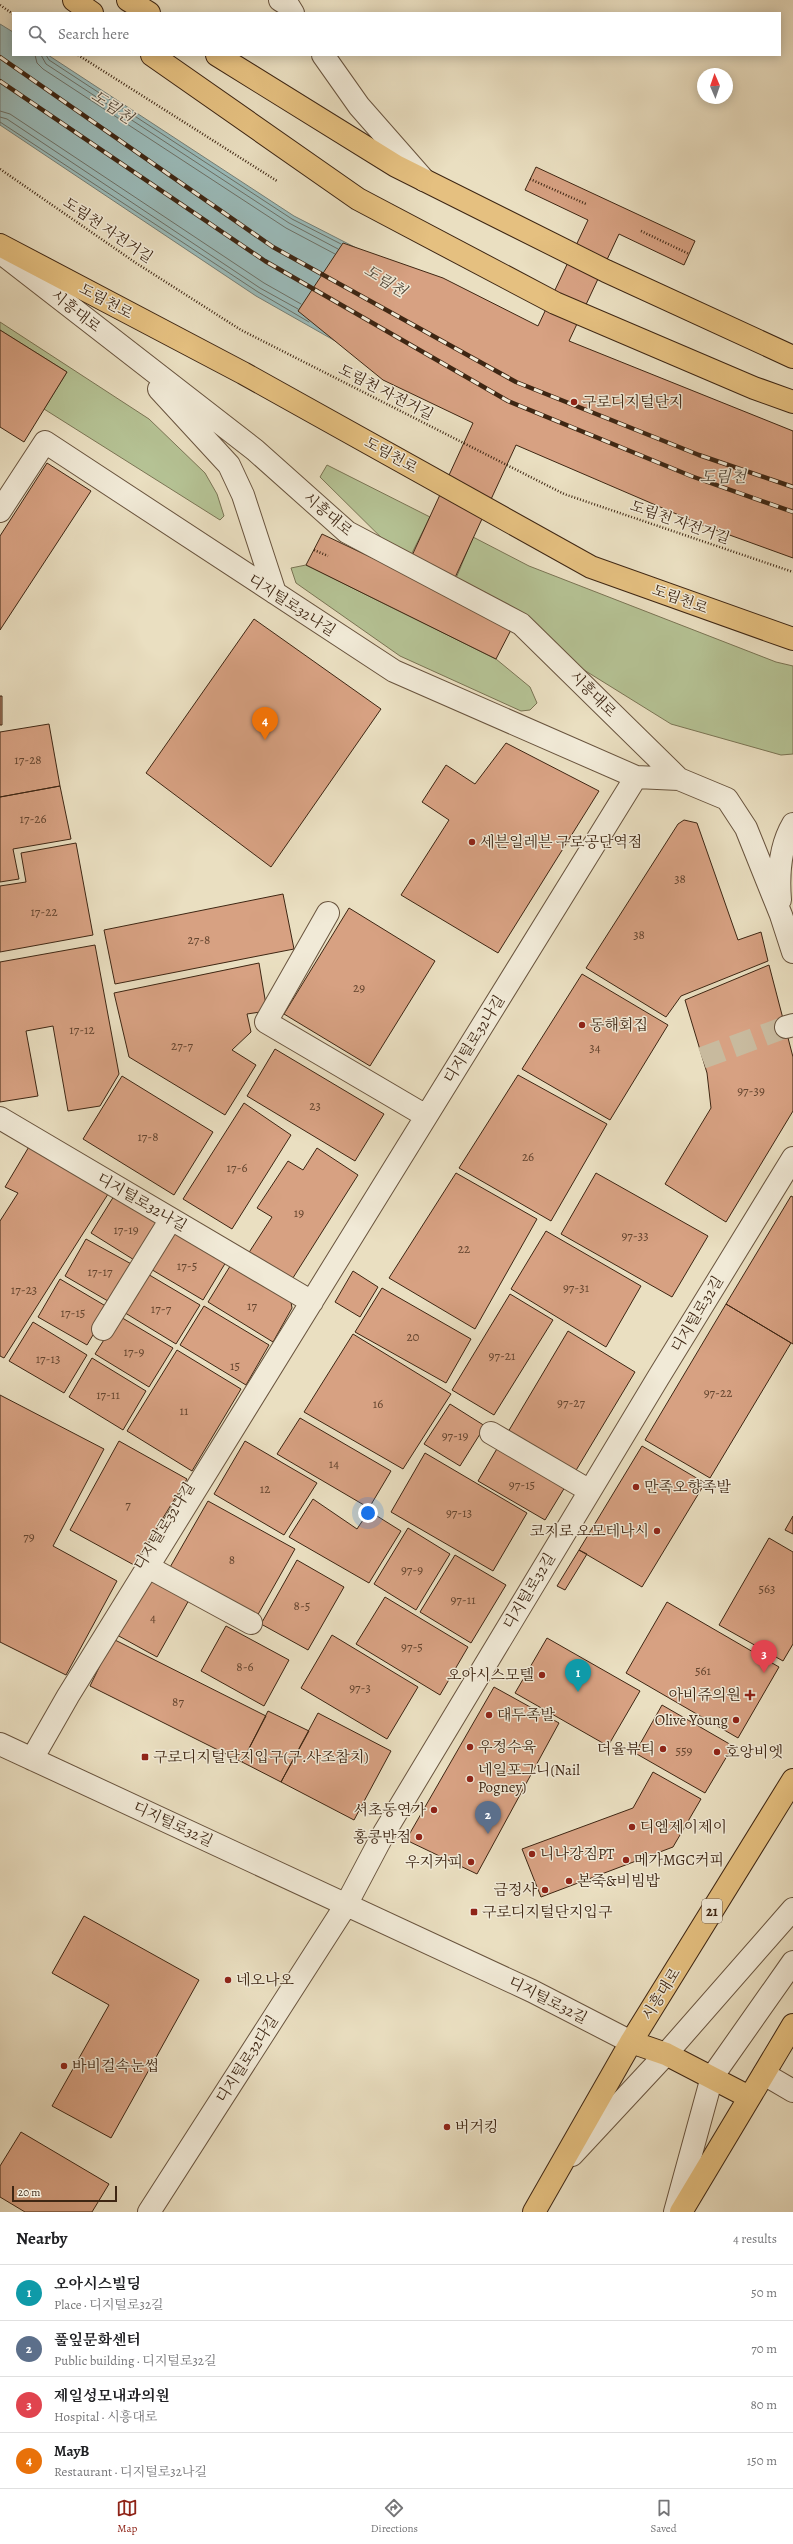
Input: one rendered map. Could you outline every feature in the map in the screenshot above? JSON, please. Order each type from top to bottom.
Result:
[{"type":"main road","points":[[74,0],[91,12]]},
{"type":"main road","points":[[128,0],[147,12]]},
{"type":"main road","points":[[153,56],[358,199],[555,303],[754,388],[793,402]]},
{"type":"main road","points":[[218,56],[396,166],[606,271],[793,357]]},
{"type":"main road","name":"도림천로","points":[[0,245],[243,373],[591,567],[793,638]]},
{"type":"main road","name":"시흥대로","points":[[534,2212],[562,2166],[631,2042],[793,1780]]},
{"type":"main road","points":[[681,2212],[793,2025]]},
{"type":"main road","name":"디지털로32길","points":[[631,2042],[666,2054],[749,2097]]},
{"type":"street","points":[[280,0],[288,5],[292,12]]},
{"type":"street","points":[[324,56],[359,106],[425,181]]},
{"type":"street","name":"시흥대로","points":[[0,252],[255,450],[346,532],[521,624],[679,779]]},
{"type":"street","points":[[118,344],[229,466],[243,495],[275,593]]},
{"type":"street","name":"디지털로32나길","points":[[0,511],[45,442],[394,671],[633,776],[679,779],[727,798],[746,828],[781,915]]},
{"type":"street","name":"디지털로32나길","points":[[28,1757],[308,1300],[633,776]]},
{"type":"street","points":[[793,824],[788,832],[778,876],[781,915],[793,952]]},
{"type":"street","points":[[781,915],[784,877],[793,838]]},
{"type":"street","points":[[328,912],[266,1022],[423,1114]]},
{"type":"street","name":"디지털로32나길","points":[[0,1118],[308,1300]]},
{"type":"street","name":"디지털로32길","points":[[346,1905],[384,1833],[793,1158]]},
{"type":"street","points":[[103,1329],[171,1219]]},
{"type":"street","name":"디지털로32나길","points":[[28,1757],[59,1711],[148,1567],[308,1300]]},
{"type":"street","points":[[491,1433],[590,1491]]},
{"type":"street","points":[[148,1567],[251,1623]]},
{"type":"street","name":"디지털로32길","points":[[0,1744],[532,1991],[631,2042]]},
{"type":"street","name":"디지털로32다길","points":[[148,2212],[346,1905]]},
{"type":"street","points":[[562,2166],[666,2054],[793,1909]]},
{"type":"street","points":[[675,2212],[712,2077],[793,1962]]},
{"type":"street","points":[[764,2074],[793,2091]]},
{"type":"path","points":[[0,5],[12,13]]},
{"type":"path","name":"도림천 자전거길","points":[[0,169],[136,263],[241,330],[262,341],[564,494],[793,572]]},
{"type":"path","points":[[530,178],[586,204]]},
{"type":"path","points":[[641,231],[689,254]]},
{"type":"green space","points":[[0,322],[149,419],[205,473],[217,494],[224,516],[220,520],[44,409],[67,372],[0,330]]},
{"type":"green space","points":[[327,465],[430,517],[407,563],[320,477]]},
{"type":"green space","points":[[473,537],[529,566],[776,662],[793,666],[793,754],[781,755],[671,724],[452,588]]},
{"type":"green space","points":[[306,565],[496,659],[530,687],[537,703],[530,710],[521,711],[400,656],[296,583],[291,568]]},
{"type":"water","name":"도림천","points":[[0,24],[12,31],[12,56],[50,56],[294,216],[534,339],[494,431],[256,296],[0,125]]},
{"type":"building","name":"도림천","points":[[536,167],[695,241],[684,265],[619,234],[569,341],[793,431],[793,558],[702,525],[516,445],[447,595],[512,628],[496,659],[306,565],[322,534],[404,573],[473,423],[383,380],[298,311],[343,243],[443,278],[538,326],[588,220],[525,190]]},
{"type":"building","points":[[0,330],[67,372],[24,442],[0,427]]},
{"type":"building","points":[[47,463],[91,491],[0,630],[0,536]]},
{"type":"building","points":[[254,619],[381,709],[271,867],[146,773]]},
{"type":"building","points":[[0,696],[2,696],[2,725],[0,725]]},
{"type":"building","points":[[49,724],[60,786],[0,797],[0,732]]},
{"type":"building","points":[[506,743],[599,791],[498,953],[401,895],[449,820],[422,802],[446,765],[475,784]]},
{"type":"building","points":[[60,786],[71,839],[13,849],[19,879],[0,882],[0,797]]},
{"type":"building","points":[[684,820],[697,823],[738,940],[761,932],[768,961],[681,996],[666,1017],[586,968],[678,824]]},
{"type":"building","points":[[76,843],[93,935],[0,952],[0,886],[26,882],[21,853]]},
{"type":"building","points":[[283,894],[294,949],[115,984],[104,930]]},
{"type":"building","points":[[349,908],[435,961],[370,1066],[284,1014]]},
{"type":"building","points":[[95,945],[119,1074],[100,1106],[68,1111],[53,1026],[26,1031],[38,1096],[0,1102],[0,962]]},
{"type":"building","points":[[259,963],[267,1011],[247,1014],[251,1032],[232,1050],[256,1065],[225,1115],[129,1057],[114,993]]},
{"type":"building","points":[[769,965],[793,1057],[793,1111],[726,1222],[665,1184],[711,1108],[707,1073],[685,1000]]},
{"type":"building","points":[[582,974],[668,1025],[610,1120],[522,1069]]},
{"type":"building","points":[[275,1049],[384,1114],[355,1161],[247,1096]]},
{"type":"building","points":[[518,1075],[607,1124],[551,1221],[459,1168]]},
{"type":"building","points":[[122,1076],[213,1132],[174,1195],[83,1139]]},
{"type":"building","points":[[244,1103],[291,1135],[232,1229],[183,1199]]},
{"type":"building","points":[[30,1145],[110,1191],[4,1358],[0,1356],[0,1221],[18,1193],[5,1187]]},
{"type":"building","points":[[317,1148],[358,1175],[291,1281],[248,1254],[272,1217],[257,1208],[288,1161],[303,1170]]},
{"type":"building","points":[[456,1173],[537,1219],[475,1329],[389,1278]]},
{"type":"building","points":[[596,1173],[708,1236],[672,1297],[561,1234]]},
{"type":"building","points":[[114,1196],[162,1225],[139,1263],[91,1233]]},
{"type":"building","points":[[791,1196],[793,1197],[793,1344],[726,1304]]},
{"type":"building","points":[[172,1229],[226,1262],[203,1300],[149,1268]]},
{"type":"building","points":[[546,1231],[641,1286],[606,1347],[511,1289]]},
{"type":"building","points":[[86,1239],[135,1266],[113,1304],[65,1276]]},
{"type":"building","points":[[232,1263],[290,1296],[292,1308],[273,1342],[208,1302]]},
{"type":"building","points":[[353,1271],[378,1287],[360,1317],[335,1302]]},
{"type":"building","points":[[146,1273],[200,1305],[176,1344],[122,1311]]},
{"type":"building","points":[[60,1279],[109,1308],[87,1345],[38,1317]]},
{"type":"building","points":[[382,1288],[471,1339],[446,1383],[355,1332]]},
{"type":"building","points":[[510,1294],[553,1320],[494,1415],[452,1390]]},
{"type":"building","points":[[726,1304],[791,1343],[710,1478],[645,1440]]},
{"type":"building","points":[[204,1306],[269,1345],[246,1385],[180,1345]]},
{"type":"building","points":[[119,1316],[173,1348],[149,1387],[95,1354]]},
{"type":"building","points":[[33,1322],[87,1355],[64,1393],[9,1361]]},
{"type":"building","points":[[568,1331],[635,1372],[575,1472],[508,1432]]},
{"type":"building","points":[[353,1334],[451,1394],[403,1469],[304,1412]]},
{"type":"building","points":[[177,1350],[241,1389],[192,1471],[127,1431]]},
{"type":"building","points":[[92,1358],[146,1391],[123,1430],[69,1397]]},
{"type":"building","points":[[0,1395],[104,1449],[53,1546],[117,1581],[66,1675],[0,1642]]},
{"type":"building","points":[[450,1404],[485,1426],[460,1466],[424,1444]]},
{"type":"building","points":[[300,1418],[391,1471],[369,1508],[277,1454]]},
{"type":"building","points":[[119,1441],[187,1479],[134,1565],[70,1530]]},
{"type":"building","points":[[245,1441],[317,1483],[284,1535],[214,1494]]},
{"type":"building","points":[[642,1446],[705,1483],[642,1587],[579,1550]]},
{"type":"building","points":[[498,1447],[565,1487],[545,1520],[478,1481]]},
{"type":"building","points":[[425,1453],[527,1513],[493,1571],[391,1512]]},
{"type":"building","points":[[313,1499],[357,1529],[369,1511],[401,1531],[369,1583],[289,1537]]},
{"type":"building","points":[[208,1501],[295,1549],[256,1618],[169,1569]]},
{"type":"building","points":[[793,1516],[793,1534],[785,1530]]},
{"type":"building","points":[[408,1528],[450,1554],[416,1610],[374,1584]]},
{"type":"building","points":[[769,1538],[793,1552],[793,1644],[783,1661],[719,1625]]},
{"type":"building","points":[[579,1550],[587,1554],[565,1590],[557,1586]]},
{"type":"building","points":[[455,1555],[506,1585],[471,1643],[420,1612]]},
{"type":"building","points":[[297,1560],[344,1587],[308,1650],[261,1624]]},
{"type":"building","points":[[150,1578],[189,1600],[157,1657],[117,1635]]},
{"type":"building","points":[[385,1597],[468,1647],[440,1695],[356,1644]]},
{"type":"building","points":[[667,1602],[779,1667],[738,1738],[626,1673]]},
{"type":"building","points":[[226,1626],[289,1660],[264,1706],[201,1671]]},
{"type":"building","points":[[332,1635],[418,1687],[387,1739],[301,1688]]},
{"type":"building","points":[[547,1638],[640,1691],[608,1746],[515,1693]]},
{"type":"building","points":[[113,1639],[266,1716],[242,1762],[90,1686]]},
{"type":"building","points":[[494,1687],[559,1723],[477,1874],[406,1840]]},
{"type":"building","points":[[662,1705],[733,1746],[705,1793],[635,1753]]},
{"type":"building","points":[[268,1711],[309,1731],[281,1782],[242,1762]]},
{"type":"building","points":[[318,1713],[391,1751],[354,1820],[281,1782]]},
{"type":"building","name":"디엠제이제이","points":[[653,1772],[701,1799],[673,1847],[541,1897],[522,1849],[633,1808]]},
{"type":"building","points":[[84,1916],[199,1980],[111,2138],[52,2106],[109,2005],[52,1973]]},
{"type":"building","points":[[21,2132],[109,2184],[92,2212],[25,2212],[0,2197],[0,2166]]},
{"type":"tunnel","points":[[702,1058],[786,1027]]},
{"type":"railway","points":[[0,57],[273,247],[516,382],[699,455],[793,487]]},
{"type":"railway","points":[[0,81],[265,261],[508,401],[691,476],[793,512]]},
{"type":"place","name":"구로디지털단지","points":[[574,402]]},
{"type":"place","name":"MayB","points":[[265,740]]},
{"type":"place","name":"세븐일레븐 구로공단역점","points":[[472,842]]},
{"type":"place","name":"동해회집","points":[[582,1025]]},
{"type":"place","name":"만족오향족발","points":[[636,1487]]},
{"type":"place","name":"코지로 오모테나시","points":[[657,1531]]},
{"type":"place","name":"제일성모내과의원","points":[[764,1673]]},
{"type":"place","name":"오아시스모텔","points":[[542,1675]]},
{"type":"place","name":"오아시스빌딩","points":[[578,1692]]},
{"type":"place","name":"아비쥬의원","points":[[750,1695]]},
{"type":"place","name":"대두족발","points":[[489,1715]]},
{"type":"place","name":"Olive Young","points":[[736,1720]]},
{"type":"place","name":"우정수육","points":[[470,1747]]},
{"type":"place","name":"더율뷰티","points":[[663,1749]]},
{"type":"place","name":"호앙비엣","points":[[717,1752]]},
{"type":"place","name":"구로디지털단지입구(구.사조참치)","points":[[145,1757]]},
{"type":"place","name":"네일포그니(Nail Pogney)","points":[[470,1779]]},
{"type":"place","name":"서초동연가","points":[[434,1810]]},
{"type":"place","name":"디엠제이제이","points":[[632,1827]]},
{"type":"place","name":"풀잎문화센터","points":[[488,1834]]},
{"type":"place","name":"홍콩반점","points":[[419,1837]]},
{"type":"place","name":"니나강짐PT","points":[[532,1854]]},
{"type":"place","name":"메가MGC커피","points":[[626,1860]]},
{"type":"place","name":"우지커피","points":[[471,1862]]},
{"type":"place","name":"본죽&비빔밥","points":[[569,1881]]},
{"type":"place","name":"금정사","points":[[545,1890]]},
{"type":"place","name":"구로디지털단지입구","points":[[474,1912]]},
{"type":"place","name":"네오나오","points":[[228,1980]]},
{"type":"place","name":"바비걸속눈썹","points":[[64,2066]]},
{"type":"place","name":"버거킹","points":[[447,2127]]}]
